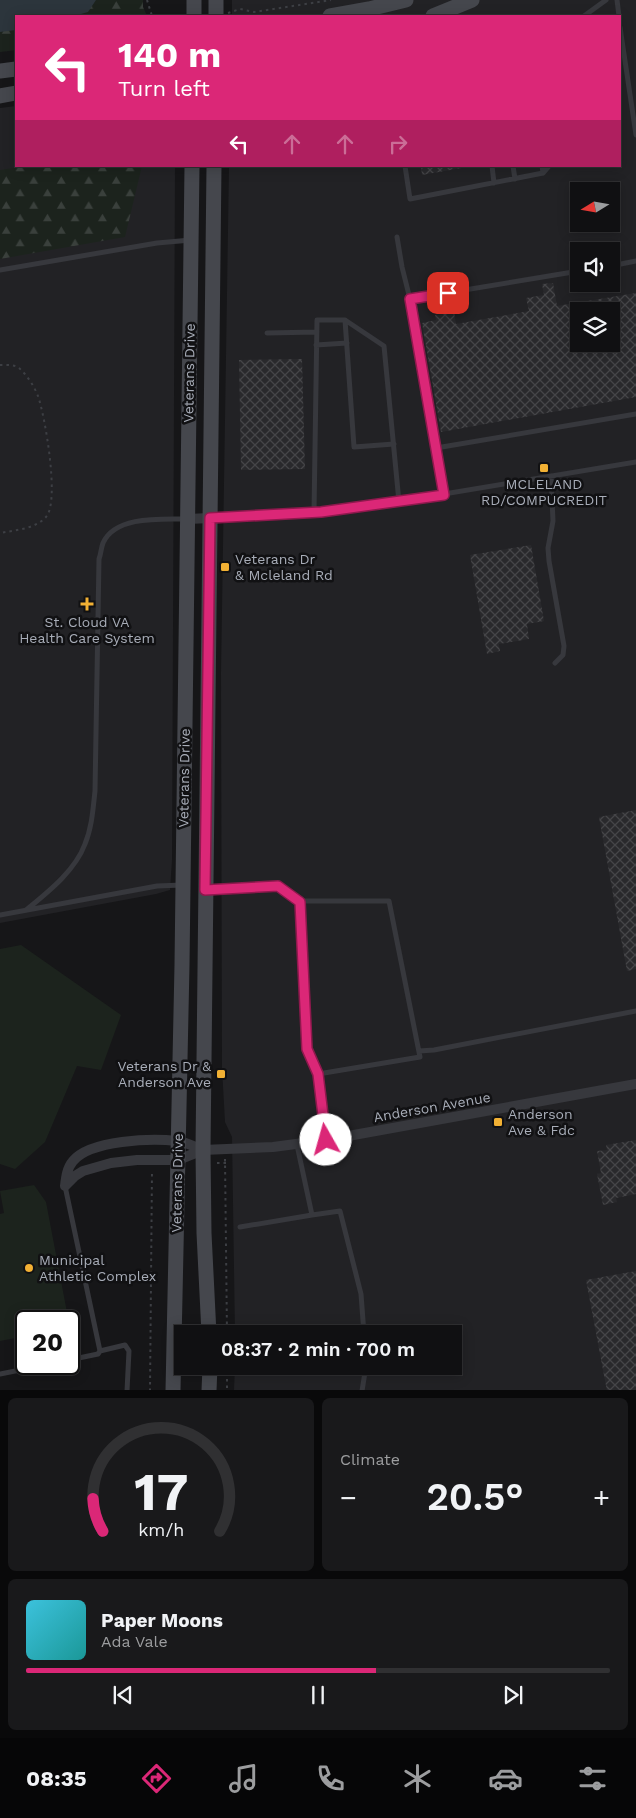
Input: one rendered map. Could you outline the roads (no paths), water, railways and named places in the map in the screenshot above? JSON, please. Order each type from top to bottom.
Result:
[{"type":"main road","points":[[194,0],[194,15]]},
{"type":"main road","points":[[216,0],[216,15]]},
{"type":"main road","points":[[334,15],[406,0]]},
{"type":"main road","points":[[435,15],[472,0]]},
{"type":"main road","points":[[0,72],[15,69]]},
{"type":"main road","points":[[0,96],[15,93]]},
{"type":"main road","name":"Veterans Drive","points":[[173,1390],[183,885],[192,167]]},
{"type":"main road","name":"Veterans Drive","points":[[209,1325],[204,1234],[203,1150],[214,167]]},
{"type":"main road","points":[[209,1390],[210,1375]]},
{"type":"street","points":[[188,519],[210,518]]},
{"type":"street","name":"Anderson Avenue","points":[[65,1186],[75,1176],[96,1166],[152,1160],[178,1160],[203,1150],[297,1145],[636,1084]]},
{"type":"street","name":"Anderson Avenue","points":[[65,1186],[68,1168],[73,1160],[90,1148],[119,1142],[178,1141],[203,1150]]},
{"type":"lane","points":[[585,15],[606,0]]},
{"type":"lane","points":[[617,0],[619,15]]},
{"type":"lane","points":[[621,34],[636,135]]},
{"type":"lane","points":[[404,167],[410,199],[543,173],[548,167]]},
{"type":"lane","points":[[492,167],[494,183]]},
{"type":"lane","points":[[514,167],[516,179]]},
{"type":"lane","points":[[542,167],[543,173]]},
{"type":"lane","points":[[397,237],[410,299],[444,495]]},
{"type":"lane","points":[[0,270],[158,242],[191,240]]},
{"type":"lane","points":[[620,264],[636,261]]},
{"type":"lane","points":[[410,299],[570,272]]},
{"type":"lane","points":[[314,513],[317,320],[345,320],[384,346],[399,502]]},
{"type":"lane","points":[[345,320],[354,447],[394,444]]},
{"type":"lane","points":[[267,333],[317,332]]},
{"type":"lane","points":[[316,345],[347,343]]},
{"type":"lane","points":[[436,448],[636,414]]},
{"type":"lane","points":[[210,518],[314,513],[399,502],[636,462]]},
{"type":"lane","points":[[551,476],[553,521],[548,548],[548,561],[564,646],[563,656],[555,663]]},
{"type":"lane","points":[[26,910],[74,864],[85,846],[92,819],[95,791],[100,559],[103,544],[110,533],[121,526],[135,522],[188,519]]},
{"type":"lane","points":[[0,915],[157,886],[183,885]]},
{"type":"lane","points":[[205,890],[278,886],[300,902],[389,901],[420,1057],[318,1074]]},
{"type":"lane","points":[[300,902],[307,1049],[318,1074],[326,1140]]},
{"type":"lane","points":[[419,1051],[434,1050],[636,1011]]},
{"type":"lane","points":[[297,1145],[312,1214]]},
{"type":"lane","points":[[65,1186],[100,1351]]},
{"type":"lane","points":[[240,1227],[340,1211],[361,1294],[363,1325]]},
{"type":"lane","points":[[80,1358],[125,1345],[129,1351],[127,1390]]},
{"type":"lane","points":[[0,1374],[15,1371]]},
{"type":"lane","points":[[362,1390],[364,1375]]},
{"type":"place","name":"MCLELAND RD/COMPUCREDIT","points":[[544,468]]},
{"type":"place","name":"Veterans Dr & Mcleland Rd","points":[[225,567]]},
{"type":"place","name":"St. Cloud VA Health Care System","points":[[87,604]]},
{"type":"place","name":"Veterans Dr & Anderson Ave","points":[[221,1074]]},
{"type":"place","name":"Anderson Ave & Fdc","points":[[498,1122]]},
{"type":"place","name":"Municipal Athletic Complex","points":[[29,1268]]}]
